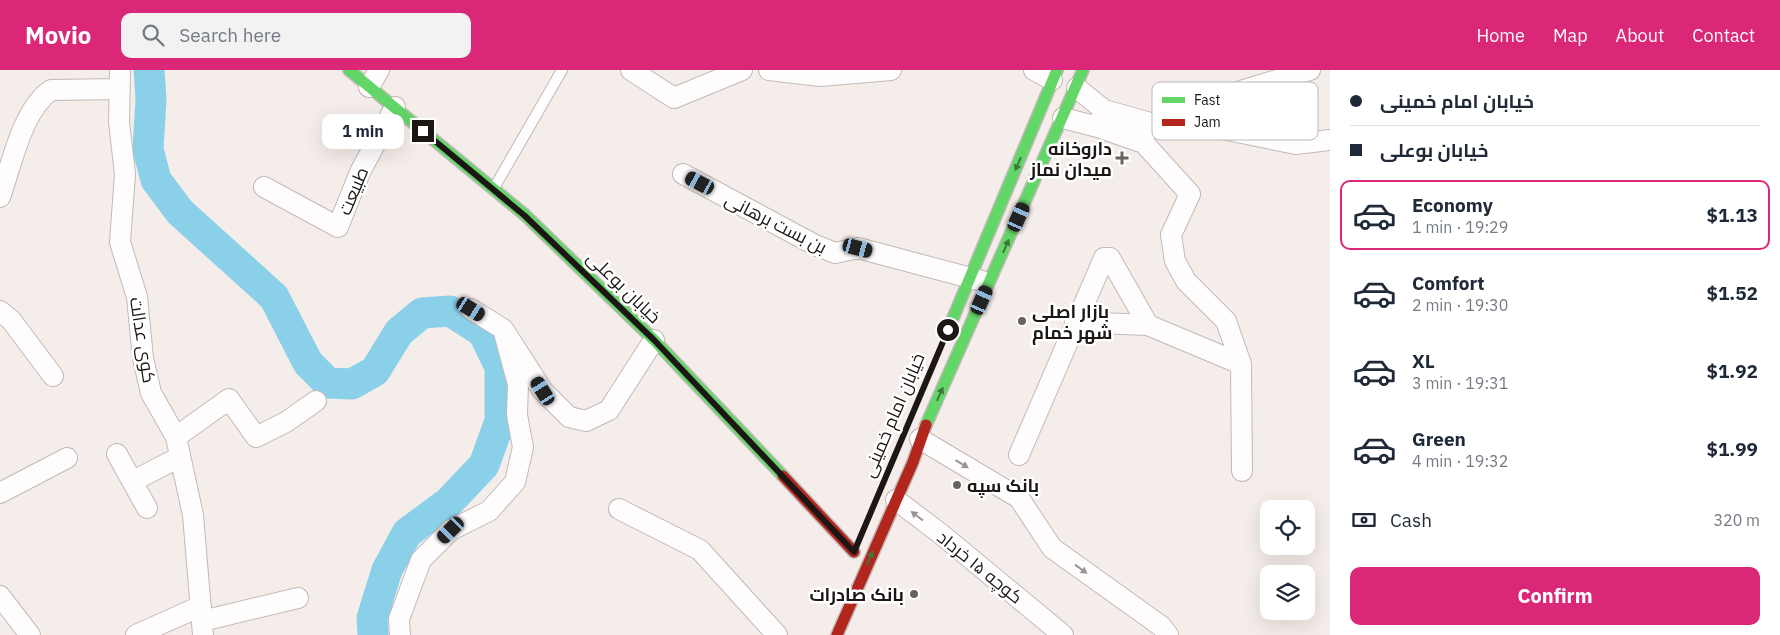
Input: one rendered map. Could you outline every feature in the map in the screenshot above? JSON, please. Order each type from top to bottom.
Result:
[{"type":"main road","name":"خیابان بوعلی","points":[[349,70],[374,78],[395,107],[525,216],[654,340],[854,552]]},
{"type":"main road","name":"خیابان امام خمینی","points":[[836,635],[896,500],[920,439],[1054,75]]},
{"type":"main road","name":"خیابان امام خمینی","points":[[944,339],[980,280],[1063,118],[1080,79]]},
{"type":"main road","points":[[1041,108],[1063,118]]},
{"type":"street","points":[[631,70],[674,98],[742,70]]},
{"type":"street","points":[[769,70],[820,76],[891,70]]},
{"type":"street","points":[[1034,70],[1054,75]]},
{"type":"street","points":[[1269,82],[1310,70]]},
{"type":"street","points":[[1080,79],[1101,118]]},
{"type":"street","points":[[0,197],[30,114],[44,94],[51,90],[120,80]]},
{"type":"street","name":"کوی عدالت","points":[[120,80],[120,122],[125,174],[120,242],[137,297],[143,358],[151,393],[176,438],[193,514],[202,620]]},
{"type":"street","name":"طبيعت","points":[[264,187],[338,227],[360,172],[395,107]]},
{"type":"street","points":[[1063,118],[1101,118],[1144,132],[1152,130]]},
{"type":"street","points":[[1144,132],[1190,194],[1171,235],[1175,260],[1186,281],[1226,321],[1241,364],[1242,470]]},
{"type":"street","points":[[1276,140],[1330,154]]},
{"type":"street","points":[[1296,144],[1330,140]]},
{"type":"street","name":"بن بست برهانی","points":[[683,174],[815,245],[835,253],[858,248],[980,280]]},
{"type":"street","points":[[1019,454],[1104,258],[1107,257],[1148,325]]},
{"type":"street","points":[[471,309],[503,329],[543,391],[569,417],[586,421],[610,410],[654,340]]},
{"type":"street","points":[[0,311],[12,320],[53,376]]},
{"type":"street","points":[[1075,322],[1148,325],[1241,364]]},
{"type":"street","points":[[400,635],[399,619],[421,560],[451,530],[489,511],[515,482],[523,447],[517,415],[518,384],[503,329]]},
{"type":"street","points":[[176,438],[229,399],[256,437],[286,422],[316,400]]},
{"type":"street","points":[[920,439],[1019,498],[1052,548],[1162,626],[1168,635]]},
{"type":"street","points":[[117,454],[148,508]]},
{"type":"street","points":[[0,493],[67,458]]},
{"type":"street","points":[[133,481],[180,458]]},
{"type":"street","name":"کوچه ۱۵ خرداد","points":[[896,500],[1063,635]]},
{"type":"street","points":[[619,509],[700,550],[777,635]]},
{"type":"street","points":[[0,596],[30,635]]},
{"type":"street","points":[[136,635],[298,598]]},
{"type":"lane","points":[[493,189],[562,70]]},
{"type":"waterway","points":[[149,70],[151,99],[148,149],[156,180],[180,212],[274,297],[308,363],[328,383],[352,384],[375,371],[399,332],[422,313],[450,311],[483,332],[500,367],[500,421],[484,465],[449,502],[407,533],[387,570],[372,618],[373,635]]},
{"type":"traffic: fast","points":[[349,70],[525,215],[654,340],[783,476]]},
{"type":"traffic: fast","points":[[948,330],[1057,70]]},
{"type":"traffic: fast","points":[[926,425],[1083,70]]},
{"type":"traffic: jam","points":[[837,635],[913,462],[926,425]]},
{"type":"traffic: jam","points":[[783,476],[854,552]]},
{"type":"place","name":"داروخانه میدان نماز","points":[[1122,158]]},
{"type":"place","name":"بازار اصلی شهر خمام","points":[[1022,321]]},
{"type":"place","name":"بانک سپه","points":[[957,485]]},
{"type":"place","name":"بانک صادرات","points":[[914,594]]},
{"type":"route","points":[[423,131],[525,216],[654,340],[854,552],[948,330]]}]
